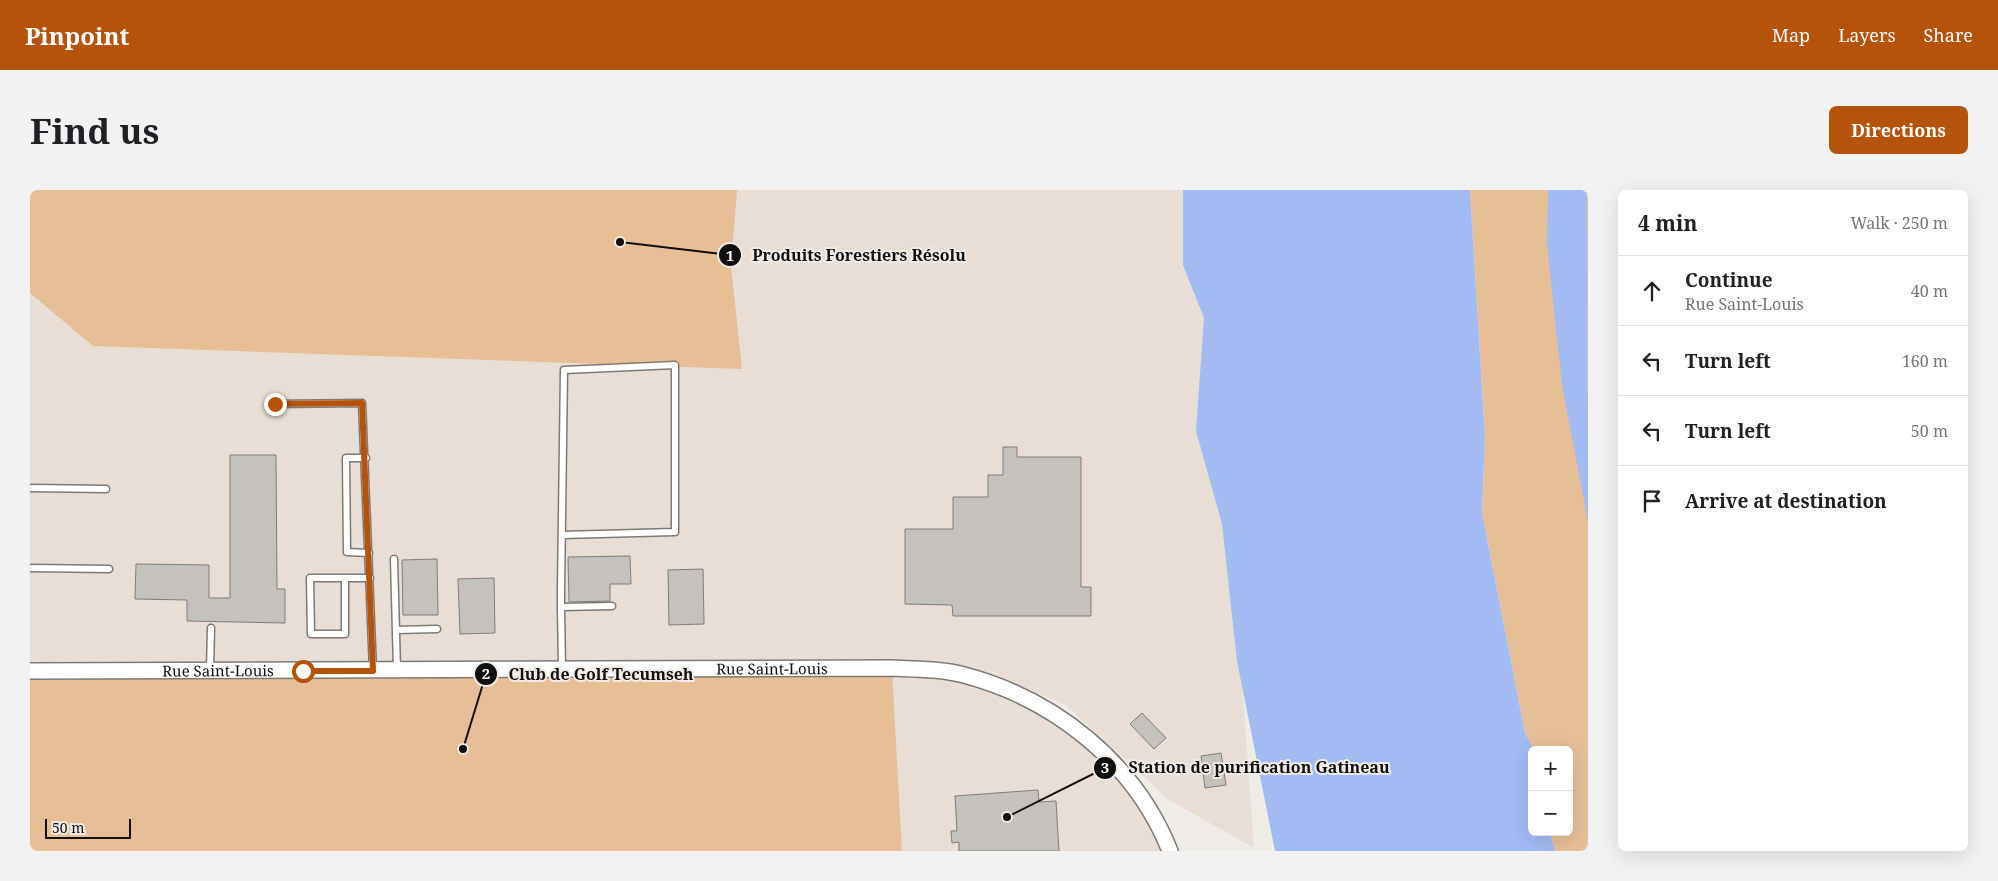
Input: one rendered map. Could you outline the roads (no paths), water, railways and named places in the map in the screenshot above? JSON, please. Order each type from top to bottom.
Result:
[{"type":"street","name":"Rue Saint-Louis","points":[[30,671],[210,672],[892,668],[963,675],[1028,700],[1055,715],[1085,736],[1114,764],[1142,800],[1158,824],[1170,851]]},
{"type":"lane","points":[[562,535],[675,532],[674,365],[564,370],[561,607],[562,670]]},
{"type":"lane","points":[[275,404],[362,403],[366,458],[373,671]]},
{"type":"lane","points":[[366,458],[346,458],[347,552],[369,553]]},
{"type":"lane","points":[[30,488],[106,489]]},
{"type":"lane","points":[[394,559],[397,671]]},
{"type":"lane","points":[[30,568],[109,569]]},
{"type":"lane","points":[[345,578],[345,634],[311,634],[310,578],[345,578],[370,578]]},
{"type":"lane","points":[[561,607],[612,606]]},
{"type":"lane","points":[[210,672],[211,628]]},
{"type":"lane","points":[[396,630],[437,630]]},
{"type":"water","points":[[1183,190],[1470,190],[1485,438],[1482,513],[1525,733],[1532,746],[1528,746],[1528,836],[1551,836],[1555,851],[1275,851],[1237,661],[1222,524],[1196,431],[1204,318],[1183,265]]},
{"type":"water","points":[[1548,190],[1587,190],[1588,521],[1562,386],[1547,244]]},
{"type":"place","name":"Produits Forestiers Résolu","points":[[620,242]]},
{"type":"place","name":"Club de Golf Tecumseh","points":[[463,749]]},
{"type":"place","name":"Station de purification Gatineau","points":[[1007,817]]}]
